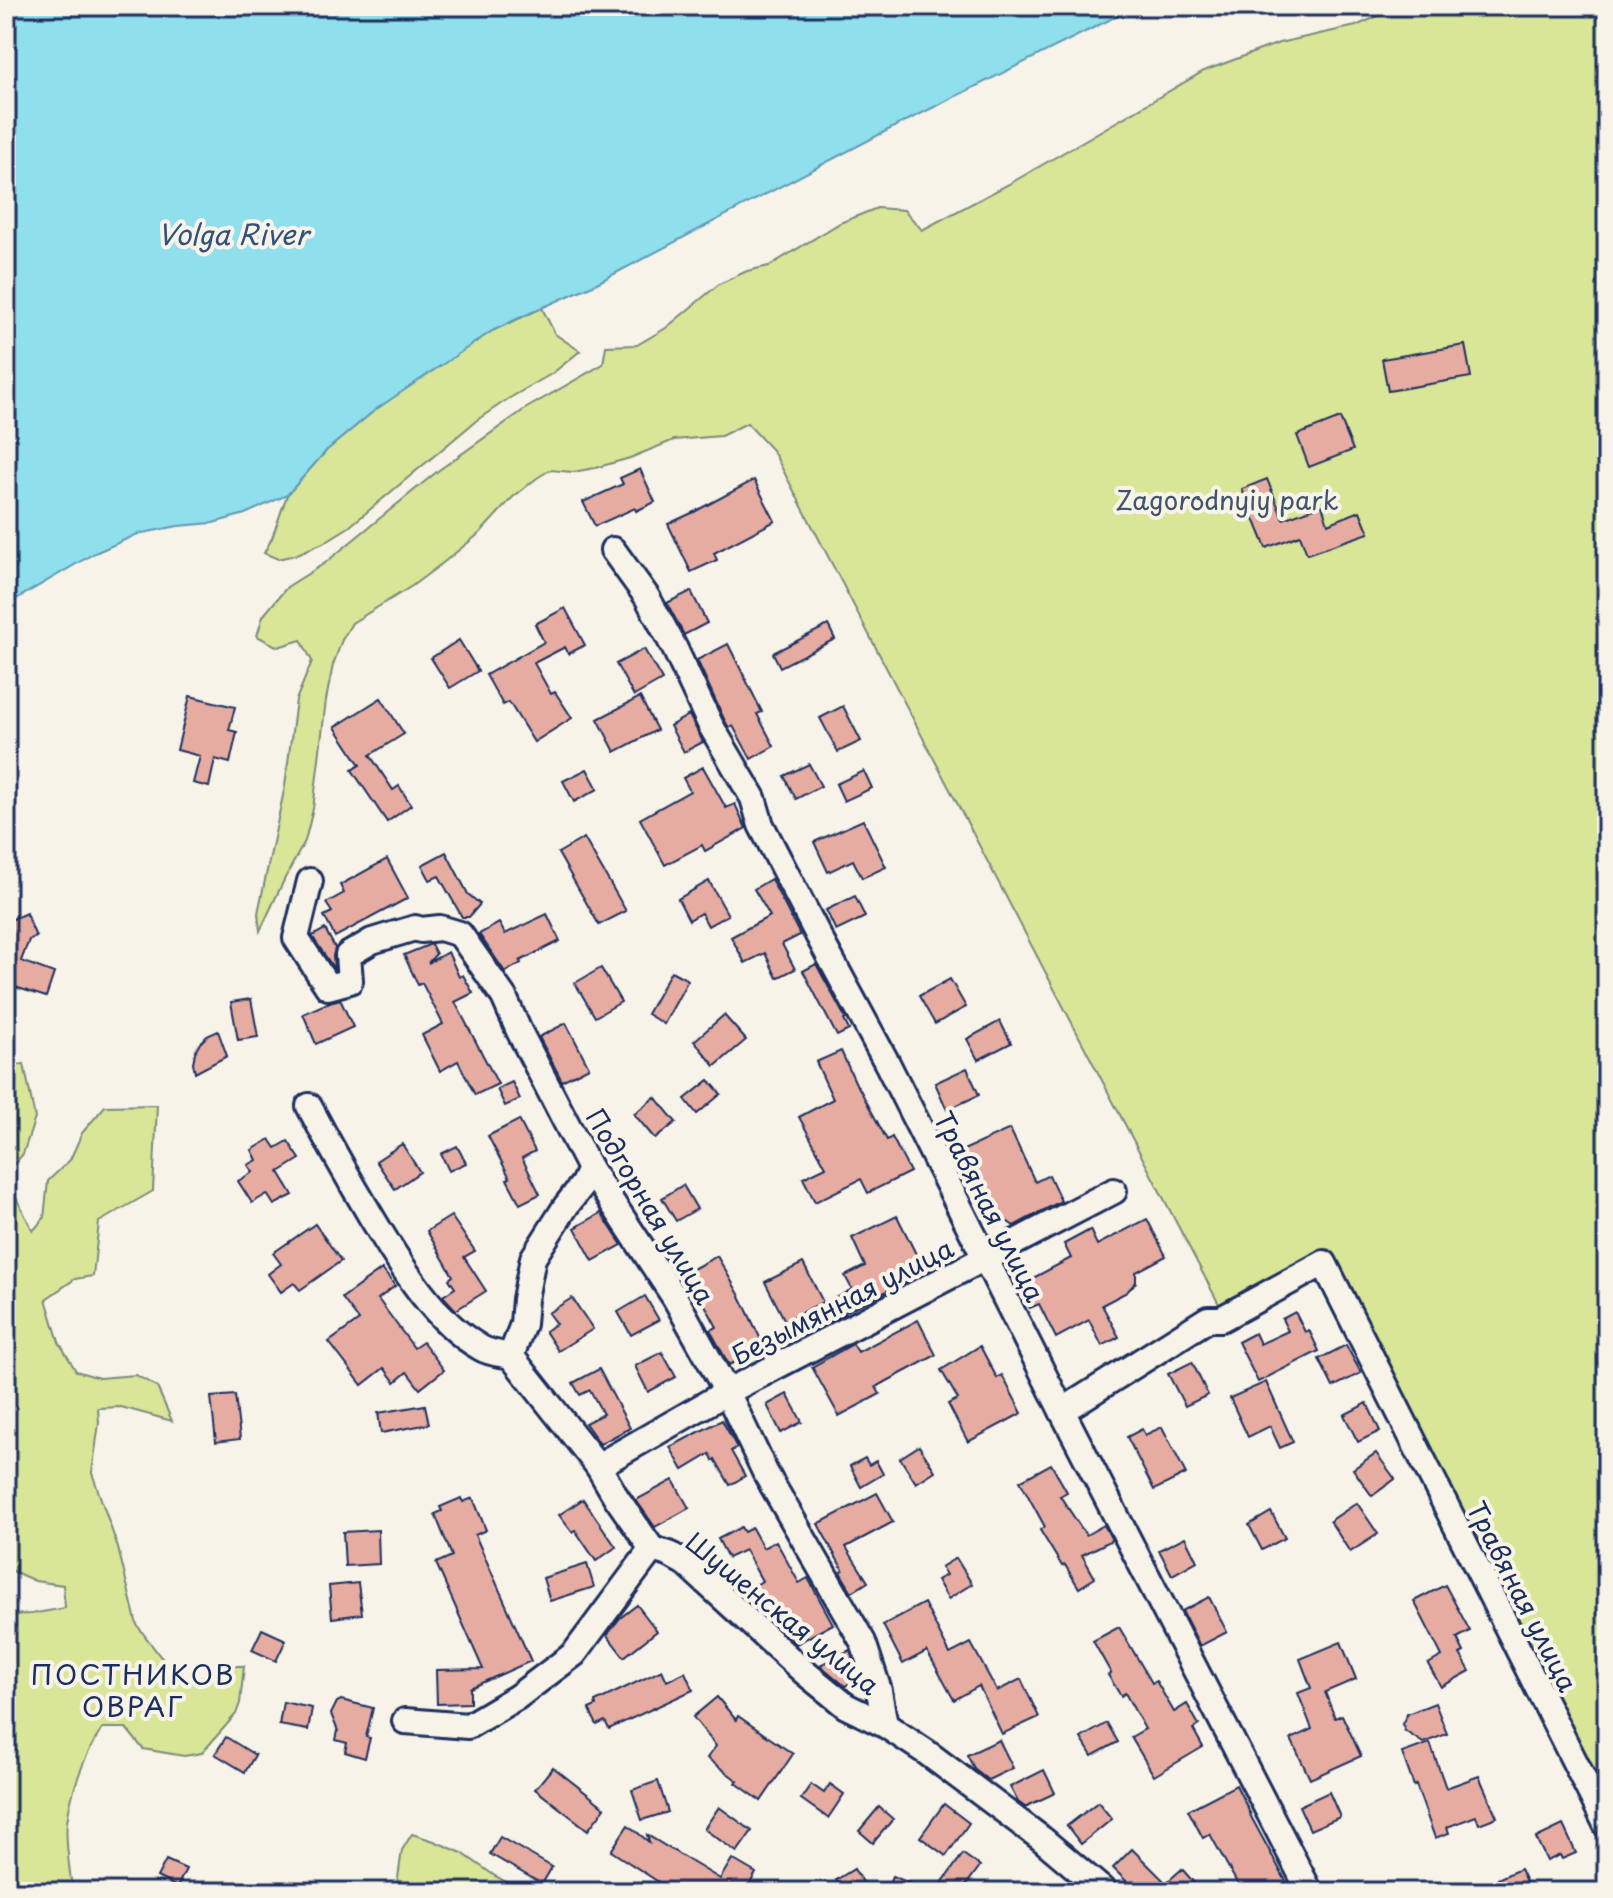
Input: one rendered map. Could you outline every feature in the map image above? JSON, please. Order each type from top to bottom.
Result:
[{"type":"street","name":"Травяная улица","points":[[613,550],[647,597],[711,726],[753,798],[761,825],[887,1063],[1310,1892]]},
{"type":"street","name":"Подгорная улица","points":[[310,881],[296,938],[328,987],[350,981],[348,955],[372,941],[415,928],[451,930],[460,934],[473,950],[504,997],[590,1169],[675,1298],[727,1392],[765,1472],[863,1642],[879,1691],[885,1725]]},
{"type":"street","points":[[309,1106],[397,1260],[448,1323],[483,1350],[511,1356],[523,1324],[533,1258],[590,1169]]},
{"type":"street","name":"Безымянная улица","points":[[598,1466],[727,1392],[1114,1191]]},
{"type":"street","name":"Травяная улица","points":[[1062,1411],[1208,1319],[1221,1319],[1324,1263],[1607,1826]]},
{"type":"street","name":"Шушенская улица","points":[[511,1356],[598,1466],[652,1549],[685,1563],[846,1706],[885,1725],[926,1752],[1031,1830],[1105,1892]]},
{"type":"street","points":[[405,1721],[468,1726],[517,1697],[574,1654],[652,1549]]},
{"type":"green space","name":"Zagorodnyiy park","points":[[1400,6],[1607,6],[1607,1805],[1325,1254],[1222,1310],[773,451],[747,423],[721,436],[674,440],[595,468],[573,472],[550,470],[512,498],[480,533],[444,562],[352,623],[333,665],[313,809],[305,841],[260,931],[258,913],[285,786],[296,700],[312,661],[301,640],[278,647],[257,636],[263,616],[287,587],[325,563],[439,470],[525,409],[603,364],[606,346],[637,345],[666,328],[719,284],[747,271],[769,266],[840,223],[877,208],[904,210],[922,230],[1011,183],[1204,71],[1279,43],[1356,26]]},
{"type":"green space","points":[[542,308],[555,334],[580,351],[553,373],[477,420],[349,527],[295,555],[278,559],[264,553],[287,495],[327,450],[410,385],[492,331]]},
{"type":"green space","points":[[24,1064],[35,1118],[23,1154],[10,1169],[13,1192],[33,1231],[44,1218],[48,1181],[70,1160],[82,1133],[105,1106],[157,1105],[153,1191],[99,1222],[93,1276],[75,1279],[46,1299],[59,1342],[76,1371],[99,1378],[136,1375],[157,1387],[172,1421],[121,1407],[98,1408],[92,1473],[118,1548],[137,1625],[160,1656],[190,1683],[222,1666],[244,1666],[236,1714],[202,1753],[184,1756],[143,1749],[126,1728],[103,1728],[85,1760],[69,1810],[67,1837],[73,1892],[6,1892],[10,1810],[6,1793],[6,1731],[12,1690],[6,1670],[6,1615],[65,1608],[63,1585],[35,1581],[6,1568],[6,1067]]},
{"type":"green space","points":[[412,1834],[462,1853],[525,1892],[396,1892],[402,1850]]},
{"type":"water","name":"Volga River","points":[[6,6],[1134,6],[888,130],[595,284],[492,331],[375,410],[327,450],[287,495],[245,514],[213,523],[138,534],[95,553],[6,605]]},
{"type":"building","points":[[1465,345],[1471,377],[1388,391],[1382,359]]},
{"type":"building","points":[[1340,418],[1353,450],[1309,467],[1297,435]]},
{"type":"building","points":[[640,469],[655,502],[595,526],[583,502],[623,484],[620,478]]},
{"type":"building","points":[[1267,479],[1283,519],[1322,505],[1328,524],[1360,511],[1369,533],[1307,554],[1300,535],[1266,548],[1242,489]]},
{"type":"building","points":[[754,480],[775,521],[714,553],[717,560],[691,572],[668,524]]},
{"type":"building","points":[[691,591],[707,623],[684,635],[667,603]]},
{"type":"building","points":[[565,608],[585,645],[568,654],[565,647],[534,663],[551,694],[555,692],[572,718],[534,742],[509,702],[503,705],[486,675],[544,642],[535,624]]},
{"type":"building","points":[[828,625],[835,639],[780,667],[773,653]]},
{"type":"building","points":[[459,640],[478,671],[450,688],[431,658]]},
{"type":"building","points":[[728,644],[762,712],[757,714],[774,746],[751,759],[733,726],[729,728],[724,719],[697,660]]},
{"type":"building","points":[[644,649],[662,680],[634,696],[616,664]]},
{"type":"building","points":[[190,696],[235,707],[229,730],[237,732],[230,763],[215,759],[209,787],[193,783],[200,756],[177,750]]},
{"type":"building","points":[[640,697],[657,730],[615,752],[598,719]]},
{"type":"building","points":[[381,698],[404,734],[370,755],[393,790],[399,786],[411,805],[387,822],[352,770],[360,765],[335,727]]},
{"type":"building","points":[[843,706],[861,741],[838,752],[820,718]]},
{"type":"building","points":[[689,715],[703,742],[684,752],[670,726]]},
{"type":"building","points":[[809,764],[821,786],[796,799],[784,776]]},
{"type":"building","points":[[703,767],[726,808],[735,804],[746,828],[705,851],[702,845],[665,865],[640,819],[690,791],[683,778]]},
{"type":"building","points":[[587,769],[598,789],[574,802],[563,781]]},
{"type":"building","points":[[864,771],[872,788],[844,801],[836,784]]},
{"type":"building","points":[[863,820],[886,867],[862,878],[853,860],[828,872],[814,842]]},
{"type":"building","points":[[584,838],[626,911],[599,925],[558,853]]},
{"type":"building","points":[[446,852],[468,894],[480,904],[469,917],[462,917],[439,876],[430,880],[422,865]]},
{"type":"building","points":[[387,859],[408,898],[335,937],[324,916],[332,912],[326,903],[344,893],[340,885]]},
{"type":"building","points":[[771,879],[800,935],[782,944],[795,969],[777,978],[765,953],[745,963],[731,937],[770,916],[754,889]]},
{"type":"building","points":[[709,881],[728,915],[708,926],[701,913],[689,920],[678,899]]},
{"type":"building","points":[[855,896],[865,917],[836,931],[826,910]]},
{"type":"building","points":[[26,913],[36,937],[29,940],[21,961],[54,973],[46,997],[12,986],[6,998],[6,922]]},
{"type":"building","points":[[547,914],[560,941],[505,972],[479,934],[499,923],[505,934]]},
{"type":"building","points":[[325,929],[335,948],[334,969],[312,936]]},
{"type":"building","points":[[431,944],[436,954],[428,963],[448,952],[459,977],[463,975],[473,993],[455,1002],[498,1084],[475,1095],[458,1061],[440,1071],[422,1035],[443,1024],[422,983],[418,985],[404,955]]},
{"type":"building","points":[[816,964],[846,1019],[849,1030],[837,1036],[803,971]]},
{"type":"building","points":[[601,968],[621,1002],[595,1017],[575,983]]},
{"type":"building","points":[[671,971],[688,980],[664,1024],[647,1014]]},
{"type":"building","points":[[950,979],[966,1007],[935,1024],[919,996]]},
{"type":"building","points":[[251,999],[258,1037],[238,1040],[231,1002]]},
{"type":"building","points":[[340,999],[353,1027],[316,1044],[303,1014]]},
{"type":"building","points":[[724,1015],[746,1040],[715,1066],[694,1041]]},
{"type":"building","points":[[1000,1021],[1011,1043],[978,1060],[967,1039]]},
{"type":"building","points":[[566,1023],[589,1067],[562,1081],[539,1037]]},
{"type":"building","points":[[218,1031],[227,1056],[195,1073],[195,1052],[207,1036]]},
{"type":"building","points":[[841,1051],[887,1140],[892,1137],[910,1172],[868,1193],[861,1179],[815,1202],[803,1178],[826,1167],[799,1117],[833,1099],[816,1062]]},
{"type":"building","points":[[967,1068],[979,1095],[947,1110],[935,1083]]},
{"type":"building","points":[[709,1080],[721,1094],[697,1114],[685,1099]]},
{"type":"building","points":[[512,1082],[520,1099],[505,1106],[497,1089]]},
{"type":"building","points":[[655,1097],[676,1122],[655,1139],[634,1114]]},
{"type":"building","points":[[519,1120],[535,1151],[522,1158],[540,1194],[520,1204],[488,1136]]},
{"type":"building","points":[[1010,1129],[1035,1182],[1049,1175],[1061,1201],[1014,1226],[1005,1220],[994,1226],[959,1152]]},
{"type":"building","points":[[270,1139],[276,1148],[288,1141],[300,1159],[279,1172],[293,1195],[274,1205],[267,1194],[252,1203],[238,1181],[253,1172],[248,1165],[257,1160],[252,1150]]},
{"type":"building","points":[[402,1144],[420,1172],[395,1189],[376,1161]]},
{"type":"building","points":[[457,1146],[466,1163],[449,1171],[441,1154]]},
{"type":"building","points":[[683,1185],[697,1209],[676,1221],[662,1198]]},
{"type":"building","points":[[601,1213],[622,1245],[593,1261],[575,1228]]},
{"type":"building","points":[[451,1216],[475,1251],[464,1257],[486,1291],[456,1310],[443,1296],[455,1288],[449,1279],[453,1276],[427,1231]]},
{"type":"building","points":[[897,1216],[922,1266],[934,1260],[937,1266],[825,1324],[816,1309],[852,1289],[845,1276],[865,1266],[852,1238]]},
{"type":"building","points":[[1147,1219],[1166,1256],[1136,1272],[1136,1282],[1127,1292],[1102,1305],[1119,1337],[1102,1346],[1089,1320],[1056,1338],[1039,1304],[1030,1308],[1018,1286],[1071,1258],[1064,1244],[1090,1230],[1097,1245]]},
{"type":"building","points":[[315,1224],[341,1261],[300,1290],[294,1283],[281,1292],[268,1274],[281,1264],[273,1253]]},
{"type":"building","points":[[717,1256],[765,1348],[729,1365],[710,1330],[717,1327],[687,1272]]},
{"type":"building","points":[[803,1263],[823,1302],[785,1321],[765,1282]]},
{"type":"building","points":[[382,1269],[395,1286],[378,1299],[414,1348],[423,1342],[444,1370],[420,1389],[407,1372],[395,1382],[384,1368],[362,1385],[329,1342],[359,1320],[342,1298]]},
{"type":"building","points":[[645,1296],[659,1320],[631,1335],[618,1312]]},
{"type":"building","points":[[572,1298],[593,1329],[558,1351],[545,1331],[556,1324],[548,1313]]},
{"type":"building","points":[[1295,1312],[1305,1332],[1309,1330],[1319,1351],[1258,1382],[1238,1342],[1255,1333],[1260,1344],[1288,1331],[1282,1319]]},
{"type":"building","points":[[918,1320],[936,1355],[876,1387],[880,1394],[839,1416],[812,1367],[853,1344],[858,1352]]},
{"type":"building","points":[[1346,1345],[1361,1373],[1333,1387],[1319,1359]]},
{"type":"building","points":[[980,1346],[997,1378],[1002,1375],[1022,1413],[968,1442],[948,1404],[958,1399],[941,1370]]},
{"type":"building","points":[[662,1352],[676,1377],[648,1392],[635,1366]]},
{"type":"building","points":[[1192,1362],[1208,1395],[1185,1406],[1168,1374]]},
{"type":"building","points":[[599,1369],[630,1428],[600,1444],[585,1423],[603,1414],[590,1390],[580,1395],[573,1383]]},
{"type":"building","points":[[1266,1382],[1293,1442],[1280,1448],[1270,1426],[1248,1437],[1230,1398]]},
{"type":"building","points":[[787,1394],[802,1422],[781,1433],[767,1405]]},
{"type":"building","points":[[235,1395],[240,1439],[216,1442],[211,1397]]},
{"type":"building","points":[[1367,1403],[1380,1431],[1358,1442],[1344,1415]]},
{"type":"building","points":[[425,1405],[429,1424],[381,1433],[378,1413]]},
{"type":"building","points":[[722,1420],[737,1448],[731,1451],[745,1476],[730,1485],[710,1454],[683,1470],[670,1447]]},
{"type":"building","points":[[1162,1427],[1186,1474],[1154,1490],[1127,1437],[1142,1429],[1145,1435]]},
{"type":"building","points":[[919,1446],[935,1471],[916,1483],[900,1458]]},
{"type":"building","points":[[1376,1453],[1395,1479],[1372,1496],[1353,1469]]},
{"type":"building","points":[[865,1458],[869,1465],[876,1461],[883,1474],[861,1487],[850,1466]]},
{"type":"building","points":[[1051,1464],[1067,1492],[1060,1496],[1086,1535],[1104,1525],[1112,1540],[1082,1555],[1095,1578],[1079,1588],[1040,1530],[1045,1527],[1020,1481]]},
{"type":"building","points":[[673,1480],[689,1508],[655,1527],[636,1500]]},
{"type":"building","points":[[877,1493],[893,1522],[846,1547],[868,1582],[852,1592],[818,1524]]},
{"type":"building","points":[[461,1498],[463,1502],[473,1498],[486,1530],[475,1535],[531,1661],[470,1688],[470,1703],[437,1704],[436,1670],[483,1669],[436,1563],[452,1556],[435,1514],[442,1511],[440,1507]]},
{"type":"building","points":[[583,1499],[616,1547],[596,1561],[575,1530],[572,1532],[559,1515]]},
{"type":"building","points":[[1357,1503],[1378,1534],[1350,1552],[1330,1521]]},
{"type":"building","points":[[1271,1512],[1285,1538],[1262,1550],[1249,1525]]},
{"type":"building","points":[[741,1527],[744,1532],[752,1528],[763,1548],[776,1541],[799,1583],[808,1578],[833,1624],[796,1644],[774,1625],[761,1599],[752,1604],[741,1594],[762,1581],[745,1550],[728,1558],[718,1539]]},
{"type":"building","points":[[378,1530],[379,1564],[345,1566],[343,1532]]},
{"type":"building","points":[[1185,1537],[1197,1561],[1172,1575],[1159,1550]]},
{"type":"building","points":[[956,1558],[972,1584],[948,1599],[937,1580],[946,1575],[941,1567]]},
{"type":"building","points":[[587,1564],[594,1587],[550,1601],[543,1578]]},
{"type":"building","points":[[358,1583],[362,1614],[332,1618],[329,1586]]},
{"type":"building","points":[[1445,1585],[1470,1631],[1457,1638],[1464,1652],[1460,1654],[1470,1671],[1441,1687],[1428,1664],[1442,1656],[1414,1601]]},
{"type":"building","points":[[1209,1597],[1227,1632],[1200,1646],[1182,1611]]},
{"type":"building","points":[[924,1603],[950,1654],[971,1643],[997,1691],[1021,1679],[1039,1717],[1002,1734],[979,1686],[954,1700],[927,1651],[903,1664],[883,1625]]},
{"type":"building","points":[[637,1605],[657,1631],[624,1657],[607,1635],[620,1618]]},
{"type":"building","points":[[1119,1627],[1152,1683],[1156,1681],[1174,1712],[1187,1704],[1199,1725],[1193,1729],[1203,1747],[1154,1776],[1131,1737],[1145,1729],[1125,1693],[1121,1696],[1108,1675],[1111,1673],[1093,1641]]},
{"type":"building","points":[[262,1629],[286,1640],[276,1661],[252,1650]]},
{"type":"building","points":[[1341,1642],[1356,1679],[1325,1692],[1335,1718],[1342,1715],[1361,1756],[1310,1779],[1291,1739],[1312,1729],[1298,1693],[1311,1688],[1300,1659]]},
{"type":"building","points":[[850,1650],[859,1678],[845,1686],[820,1665]]},
{"type":"building","points":[[662,1670],[667,1681],[685,1672],[693,1690],[609,1729],[605,1721],[597,1725],[589,1709],[596,1706],[595,1702]]},
{"type":"building","points":[[717,1697],[736,1720],[738,1716],[793,1754],[761,1801],[707,1758],[716,1746],[693,1717]]},
{"type":"building","points":[[341,1700],[373,1708],[365,1758],[345,1752],[347,1743],[336,1740],[338,1731],[331,1714]]},
{"type":"building","points":[[283,1702],[312,1708],[308,1730],[279,1725]]},
{"type":"building","points":[[1435,1703],[1447,1734],[1423,1743],[1405,1731],[1402,1724],[1407,1714]]},
{"type":"building","points":[[1107,1723],[1118,1742],[1092,1756],[1081,1738]]},
{"type":"building","points":[[226,1737],[255,1755],[245,1772],[215,1754]]},
{"type":"building","points":[[999,1740],[1013,1768],[988,1780],[975,1770],[967,1755]]},
{"type":"building","points":[[1430,1743],[1446,1788],[1479,1776],[1497,1817],[1479,1824],[1476,1816],[1447,1827],[1449,1833],[1435,1838],[1402,1753]]},
{"type":"building","points":[[553,1767],[605,1808],[588,1830],[535,1789]]},
{"type":"building","points":[[1044,1770],[1055,1793],[1025,1807],[1018,1802],[1010,1787]]},
{"type":"building","points":[[658,1781],[668,1812],[642,1820],[632,1790]]},
{"type":"building","points":[[811,1784],[824,1793],[830,1784],[844,1794],[828,1818],[801,1799]]},
{"type":"building","points":[[1236,1785],[1288,1885],[1276,1892],[1242,1892],[1210,1834],[1203,1838],[1188,1810]]},
{"type":"building","points":[[1329,1792],[1340,1817],[1310,1830],[1299,1806]]},
{"type":"building","points":[[1098,1802],[1112,1819],[1081,1844],[1067,1826]]},
{"type":"building","points":[[944,1804],[969,1823],[946,1856],[920,1837]]},
{"type":"building","points":[[719,1807],[752,1831],[737,1852],[704,1829]]},
{"type":"building","points":[[879,1807],[893,1819],[873,1843],[859,1831]]},
{"type":"building","points":[[628,1825],[649,1842],[647,1835],[720,1879],[732,1859],[756,1873],[745,1892],[674,1892],[611,1851]]},
{"type":"building","points":[[1563,1825],[1576,1853],[1547,1861],[1536,1838]]},
{"type":"building","points":[[500,1837],[552,1867],[542,1884],[490,1854]]},
{"type":"building","points":[[1132,1849],[1166,1883],[1182,1869],[1202,1892],[1137,1892],[1113,1868]]},
{"type":"building","points":[[963,1854],[980,1866],[961,1892],[955,1892],[942,1883]]},
{"type":"building","points":[[166,1860],[186,1869],[177,1887],[157,1877]]},
{"type":"building","points":[[854,1869],[868,1892],[844,1892],[836,1880]]},
{"type":"building","points":[[1520,1869],[1531,1892],[1468,1892]]},
{"type":"building","points":[[892,1876],[930,1891],[930,1892],[887,1892]]},
{"type":"district","name":"ПОСТНИКОВ ОВРАГ","points":[[133,1689]]}]
